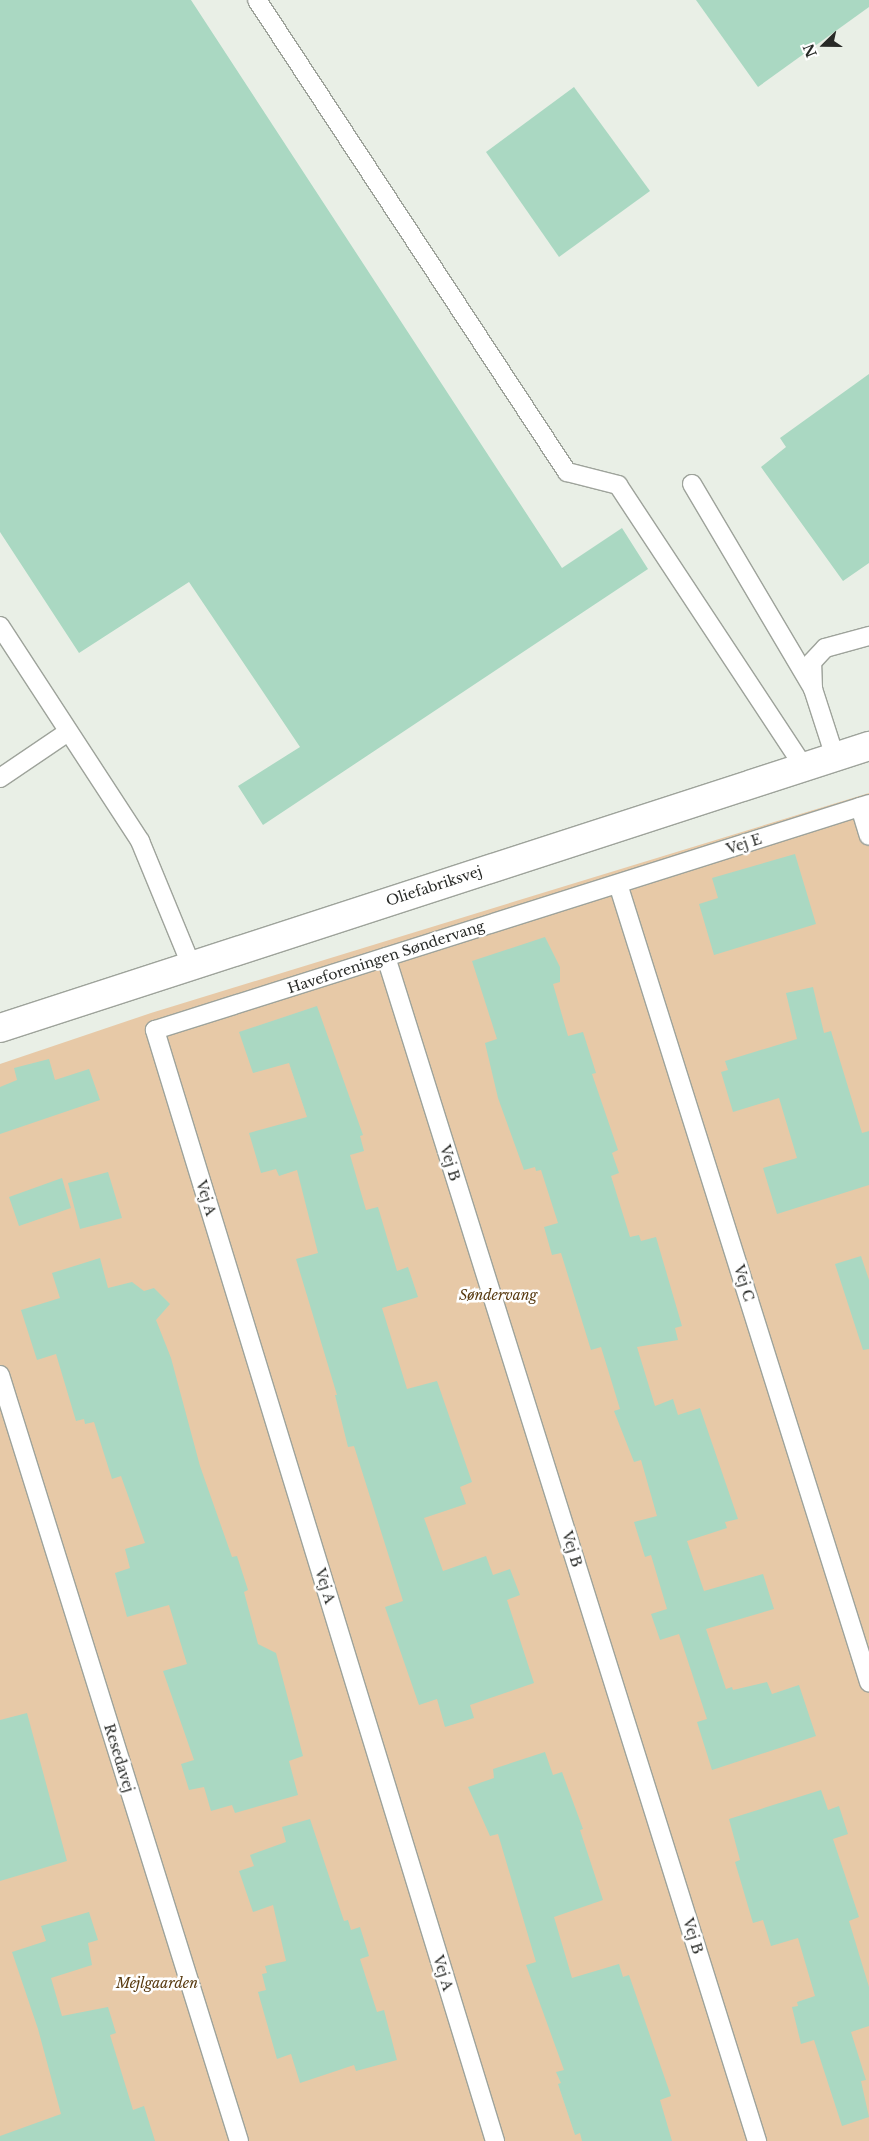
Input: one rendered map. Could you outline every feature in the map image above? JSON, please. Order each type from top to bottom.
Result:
[{"type":"street","name":"Oliefabriksvej","points":[[0,1028],[869,746]]},
{"type":"lane","points":[[257,0],[567,472],[618,485],[804,767]]},
{"type":"lane","points":[[692,484],[813,689],[835,757]]},
{"type":"lane","points":[[0,626],[140,841],[191,965]]},
{"type":"lane","points":[[813,689],[812,662],[824,648],[869,636]]},
{"type":"lane","points":[[0,778],[68,732]]},
{"type":"lane","points":[[864,805],[869,836]]},
{"type":"lane","name":"Vej E","points":[[618,884],[864,805]]},
{"type":"lane","name":"Haveforeningen Søndervang","points":[[155,1030],[618,884]]},
{"type":"lane","name":"Vej C","points":[[618,884],[869,1682]]},
{"type":"lane","name":"Vej B","points":[[386,957],[757,2141]]},
{"type":"lane","name":"Vej A","points":[[155,1030],[495,2141]]},
{"type":"lane","name":"Resedavej","points":[[0,1375],[239,2141]]},
{"type":"green space","name":"Søndervang","points":[[869,793],[869,2141],[0,2141],[0,1064],[151,1013]]},
{"type":"building","points":[[0,0],[191,0],[562,568],[622,528],[648,569],[263,825],[238,786],[300,747],[189,582],[79,653],[0,532]]},
{"type":"building","points":[[696,0],[869,0],[869,7],[758,87]]},
{"type":"building","points":[[574,87],[650,191],[559,257],[486,152]]},
{"type":"building","points":[[869,374],[869,563],[843,581],[761,467],[786,447],[780,438]]},
{"type":"building","points":[[795,854],[816,924],[714,955],[699,904],[718,898],[712,878]]},
{"type":"building","points":[[545,937],[560,967],[560,982],[553,984],[568,1036],[583,1032],[596,1073],[592,1074],[618,1150],[612,1153],[619,1173],[611,1176],[630,1237],[639,1235],[641,1241],[656,1237],[682,1326],[675,1328],[678,1340],[637,1347],[655,1406],[673,1399],[678,1415],[700,1408],[738,1519],[725,1522],[727,1528],[687,1541],[704,1591],[763,1574],[774,1609],[706,1629],[726,1689],[732,1687],[733,1690],[767,1682],[772,1694],[799,1685],[816,1736],[712,1770],[697,1722],[707,1719],[679,1634],[660,1640],[651,1614],[667,1609],[651,1555],[645,1557],[634,1522],[657,1516],[641,1460],[634,1462],[614,1411],[620,1409],[601,1347],[591,1350],[561,1253],[552,1255],[544,1227],[558,1223],[541,1170],[536,1171],[535,1167],[524,1170],[498,1098],[485,1043],[497,1039],[472,961]]},
{"type":"building","points":[[813,987],[824,1033],[831,1031],[862,1133],[869,1131],[869,1185],[777,1214],[763,1168],[797,1158],[779,1098],[733,1112],[721,1072],[728,1070],[725,1061],[797,1039],[786,993]]},
{"type":"building","points":[[317,1006],[363,1135],[360,1136],[364,1151],[350,1155],[366,1210],[378,1207],[397,1271],[408,1267],[418,1297],[382,1308],[407,1389],[437,1381],[472,1482],[460,1487],[466,1504],[424,1518],[443,1571],[486,1556],[493,1575],[510,1569],[520,1595],[507,1600],[534,1683],[470,1705],[474,1718],[445,1727],[437,1699],[419,1705],[385,1607],[403,1601],[354,1446],[348,1447],[335,1395],[337,1395],[296,1259],[318,1253],[297,1170],[279,1176],[276,1169],[261,1173],[249,1133],[307,1117],[289,1063],[253,1073],[239,1032]]},
{"type":"building","points":[[49,1059],[55,1080],[89,1069],[100,1100],[0,1134],[0,1087],[17,1080],[14,1068]]},
{"type":"building","points":[[108,1172],[122,1218],[80,1229],[68,1183]]},
{"type":"building","points":[[62,1178],[71,1208],[19,1226],[9,1197]]},
{"type":"building","points":[[861,1256],[869,1280],[869,1349],[863,1350],[835,1264]]},
{"type":"building","points":[[100,1258],[108,1288],[132,1282],[144,1291],[154,1288],[170,1304],[156,1320],[171,1358],[200,1466],[232,1557],[237,1556],[248,1590],[244,1592],[258,1644],[276,1653],[303,1756],[289,1761],[298,1795],[235,1813],[232,1805],[211,1811],[204,1787],[189,1790],[181,1764],[194,1760],[163,1671],[187,1664],[169,1605],[127,1617],[115,1573],[130,1568],[125,1549],[145,1543],[121,1476],[112,1479],[94,1422],[85,1424],[84,1419],[76,1421],[56,1354],[37,1360],[21,1310],[60,1298],[52,1273]]},
{"type":"building","points":[[27,1713],[67,1861],[0,1881],[0,1720]]},
{"type":"building","points":[[545,1752],[553,1775],[562,1772],[583,1829],[580,1830],[603,1900],[554,1917],[572,1978],[619,1964],[623,1977],[629,1975],[671,2096],[660,2100],[672,2141],[582,2141],[580,2133],[575,2135],[558,2084],[561,2083],[556,2072],[564,2070],[526,1965],[536,1962],[498,1834],[490,1836],[468,1787],[494,1778],[493,1769]]},
{"type":"building","points":[[821,1790],[828,1810],[839,1806],[848,1834],[833,1839],[859,1917],[849,1921],[869,1987],[869,2026],[851,2032],[866,2080],[861,2081],[869,2117],[842,2126],[814,2040],[801,2044],[792,2007],[798,2006],[797,2002],[815,1996],[798,1938],[771,1946],[763,1920],[753,1923],[735,1862],[740,1860],[729,1819]]},
{"type":"building","points":[[310,1819],[344,1921],[348,1920],[351,1930],[360,1927],[369,1956],[360,1959],[377,2012],[384,2010],[397,2060],[356,2071],[354,2065],[300,2083],[291,2054],[277,2059],[258,1992],[266,1990],[262,1974],[267,1973],[265,1966],[286,1961],[273,1905],[253,1912],[239,1871],[254,1866],[250,1855],[286,1842],[282,1827]]},
{"type":"building","points":[[89,1912],[98,1940],[88,1943],[92,1965],[51,1978],[62,2016],[108,2007],[116,2033],[110,2035],[133,2110],[144,2106],[155,2141],[0,2141],[0,2136],[61,2114],[38,2029],[12,1952],[46,1941],[41,1926]]},
{"type":"park label","name":"Mejlgaarden","points":[[157,1983]]}]
